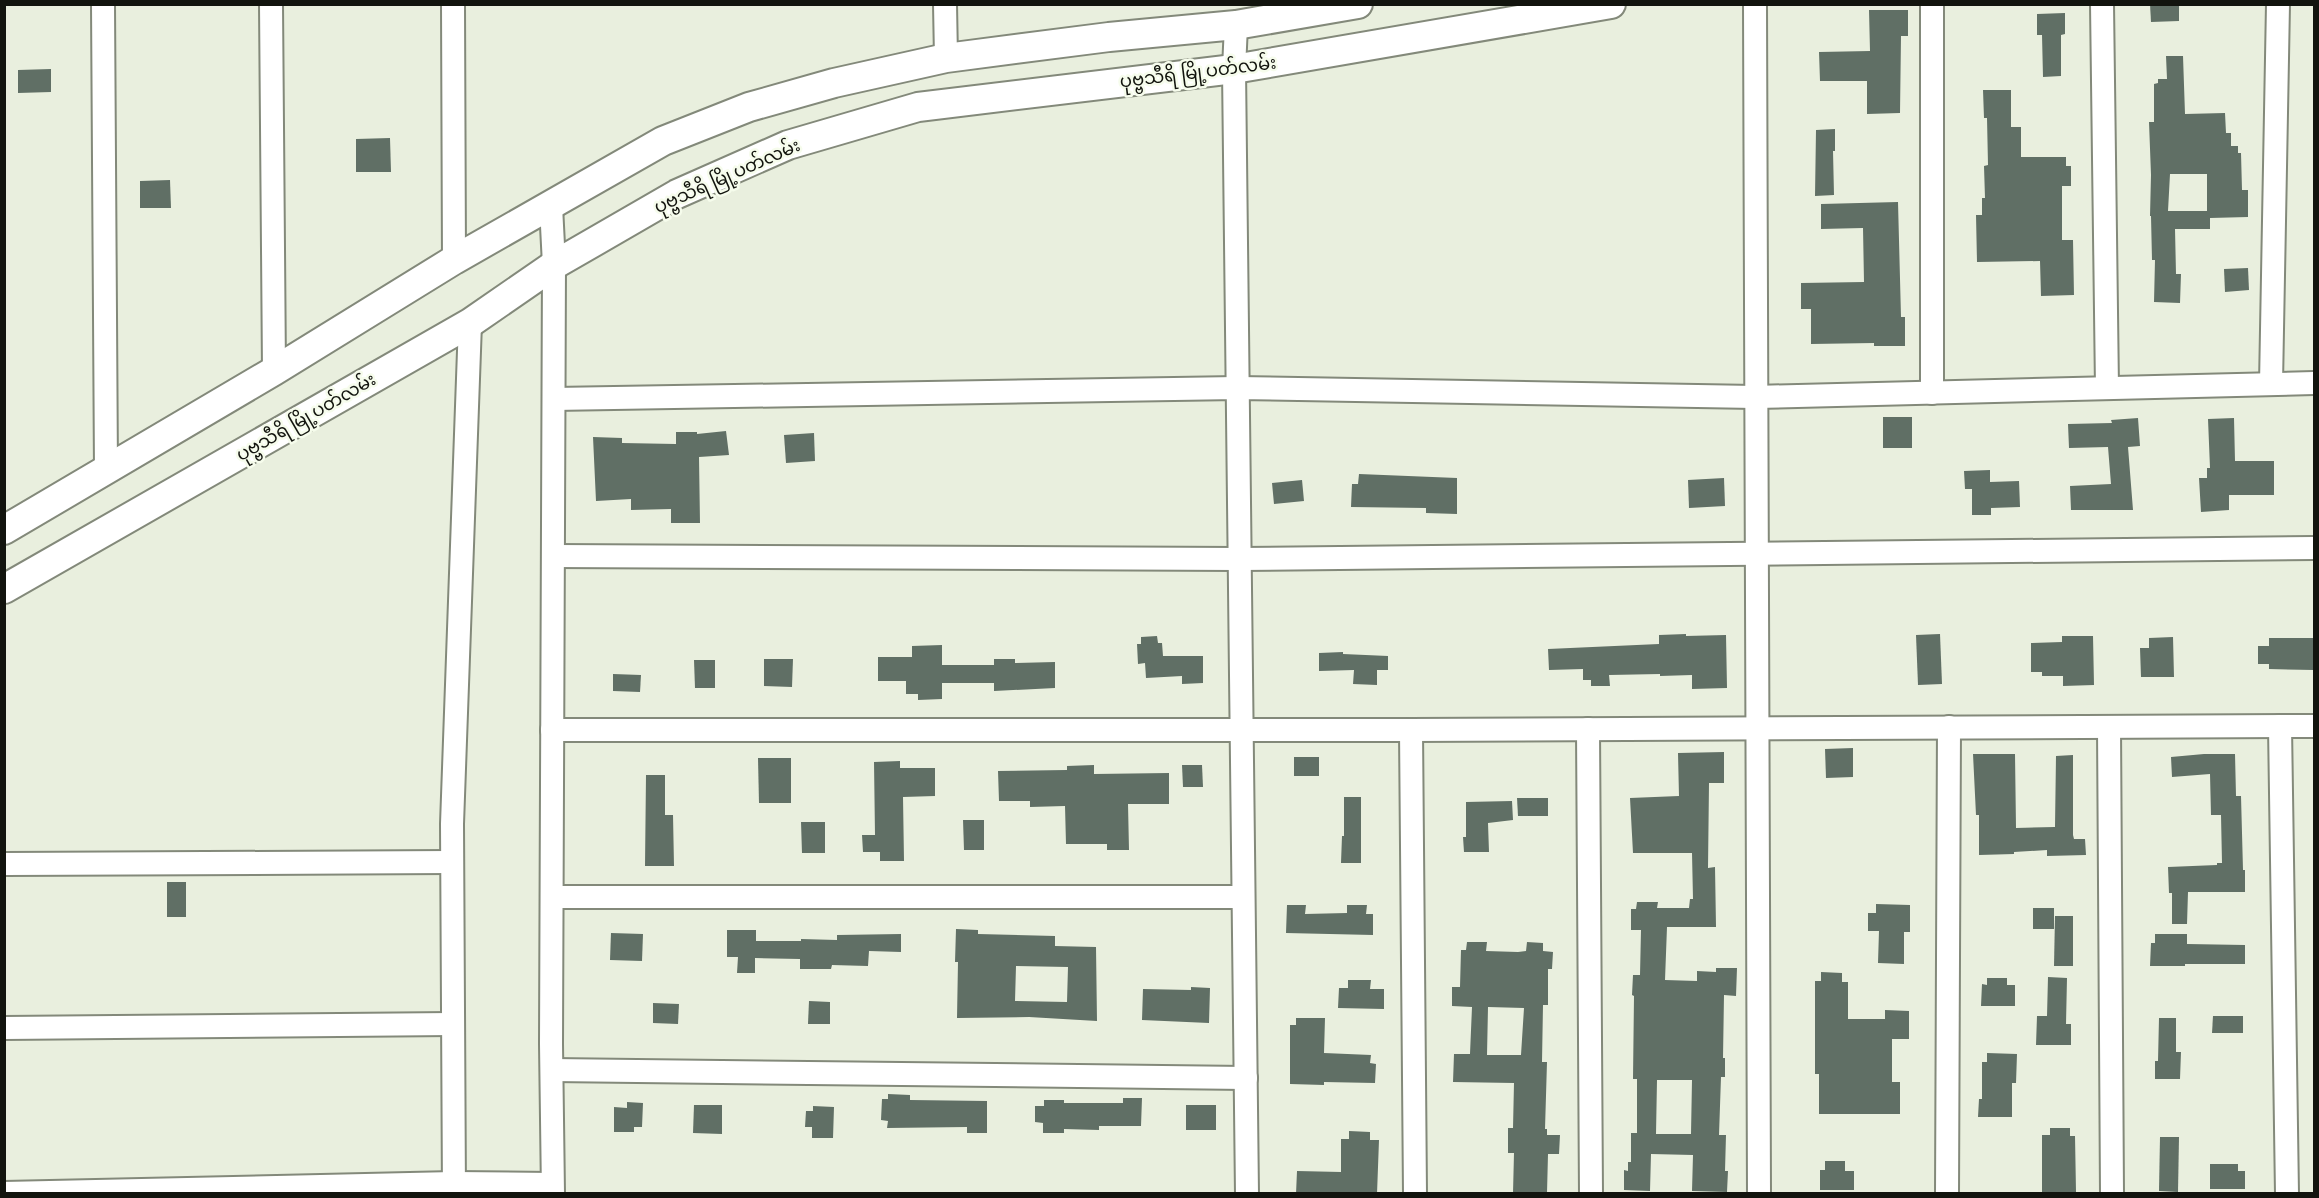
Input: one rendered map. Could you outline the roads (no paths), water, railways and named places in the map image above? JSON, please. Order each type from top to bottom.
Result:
[{"type":"main road","points":[[4,530],[274,371],[454,260],[663,141],[749,107],[834,83],[946,58],[1109,37],[1236,25],[1358,4]]},
{"type":"main road","name":"ပုဗ္ဗသီရိ မြို့ပတ်လမ်း","points":[[4,589],[470,322],[554,265],[677,194],[788,145],[918,107],[1234,69],[1611,4]]},
{"type":"street","points":[[103,4],[106,471]]},
{"type":"street","points":[[271,4],[274,371]]},
{"type":"street","points":[[453,4],[454,260]]},
{"type":"street","points":[[945,4],[946,58]]},
{"type":"street","points":[[1755,4],[1755,554],[1759,1194]]},
{"type":"street","points":[[1932,4],[1932,393]]},
{"type":"street","points":[[2102,4],[2107,388]]},
{"type":"street","points":[[2271,384],[2278,4]]},
{"type":"street","points":[[1236,25],[1234,69],[1237,388],[1247,1194]]},
{"type":"street","points":[[4,1193],[553,1189],[554,265],[551,206]]},
{"type":"street","points":[[454,1188],[452,862],[470,322]]},
{"type":"street","points":[[554,399],[1237,388],[1755,397],[2314,383]]},
{"type":"street","points":[[553,556],[1239,559],[2314,548]]},
{"type":"street","points":[[2280,726],[2287,1194]]},
{"type":"street","points":[[552,729],[1411,730],[2314,726]]},
{"type":"street","points":[[2109,727],[2112,1194]]},
{"type":"street","points":[[1947,1194],[1948,728]]},
{"type":"street","points":[[1588,729],[1591,1194]]},
{"type":"street","points":[[1411,730],[1415,1194]]},
{"type":"street","points":[[4,864],[452,862]]},
{"type":"street","points":[[552,897],[1243,897]]},
{"type":"street","points":[[4,1028],[453,1024]]},
{"type":"street","points":[[552,1070],[1246,1078]]}]
